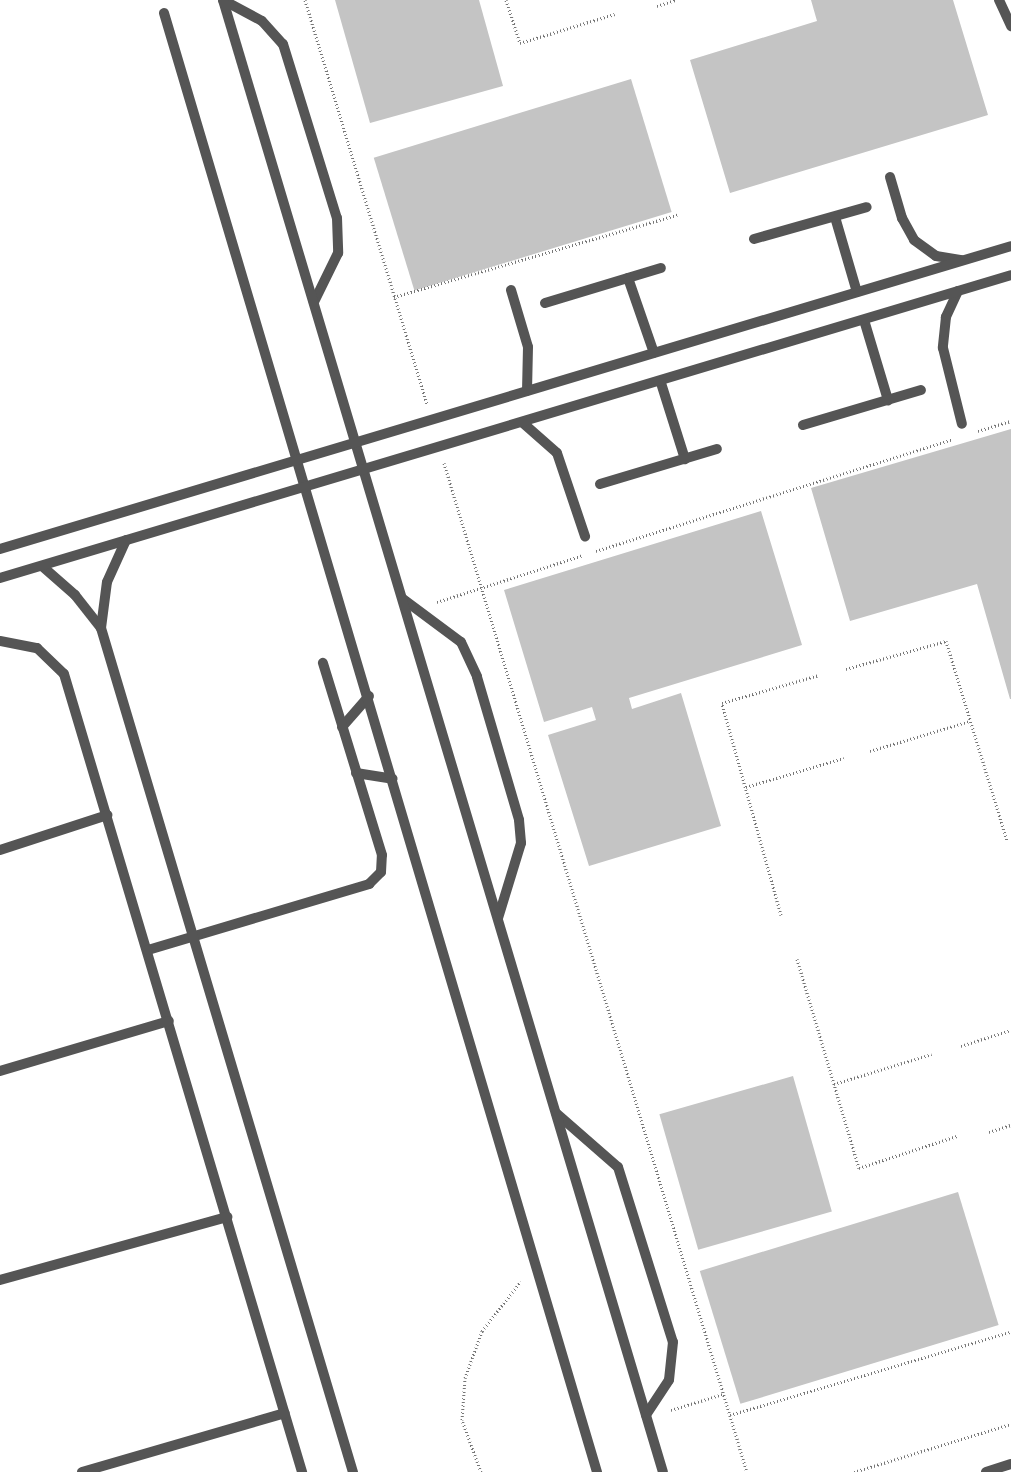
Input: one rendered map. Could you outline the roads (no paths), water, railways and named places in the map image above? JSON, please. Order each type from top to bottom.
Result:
[{"type":"street","points":[[223,0],[262,21],[283,44],[338,218],[338,253],[314,302]]},
{"type":"street","points":[[223,0],[663,1472]]},
{"type":"street","points":[[999,0],[1011,26]]},
{"type":"street","points":[[164,13],[369,696],[597,1472]]},
{"type":"street","points":[[890,177],[902,218],[914,240],[936,256],[963,260]]},
{"type":"street","points":[[754,239],[867,207]]},
{"type":"street","points":[[835,216],[857,292]]},
{"type":"street","points":[[0,550],[1011,246]]},
{"type":"street","points":[[545,303],[661,268]]},
{"type":"street","points":[[0,578],[363,469],[661,383],[1011,275]]},
{"type":"street","points":[[628,278],[654,353]]},
{"type":"street","points":[[511,290],[528,347],[527,391]]},
{"type":"street","points":[[958,291],[946,317],[943,348],[962,424]]},
{"type":"street","points":[[864,320],[888,400]]},
{"type":"street","points":[[661,383],[685,459]]},
{"type":"street","points":[[803,425],[921,390]]},
{"type":"street","points":[[523,423],[557,454],[585,536]]},
{"type":"street","points":[[600,484],[717,449]]},
{"type":"street","points":[[101,628],[107,582],[126,540]]},
{"type":"street","points":[[42,566],[75,595],[101,628],[195,937],[353,1472]]},
{"type":"street","points":[[403,600],[450,632],[470,658],[519,820],[519,859],[498,918]]},
{"type":"street","points":[[0,642],[37,648],[64,674],[304,1471]]},
{"type":"street","points":[[148,950],[195,937],[377,879],[382,855],[323,663]]},
{"type":"street","points":[[342,728],[369,696]]},
{"type":"street","points":[[356,773],[393,779]]},
{"type":"street","points":[[0,850],[107,815]]},
{"type":"street","points":[[0,1072],[169,1021]]},
{"type":"street","points":[[556,1113],[618,1167],[673,1342],[669,1380],[646,1416]]},
{"type":"street","points":[[0,1280],[227,1217]]},
{"type":"street","points":[[82,1472],[285,1413]]},
{"type":"street","points":[[986,1472],[1011,1464]]}]
